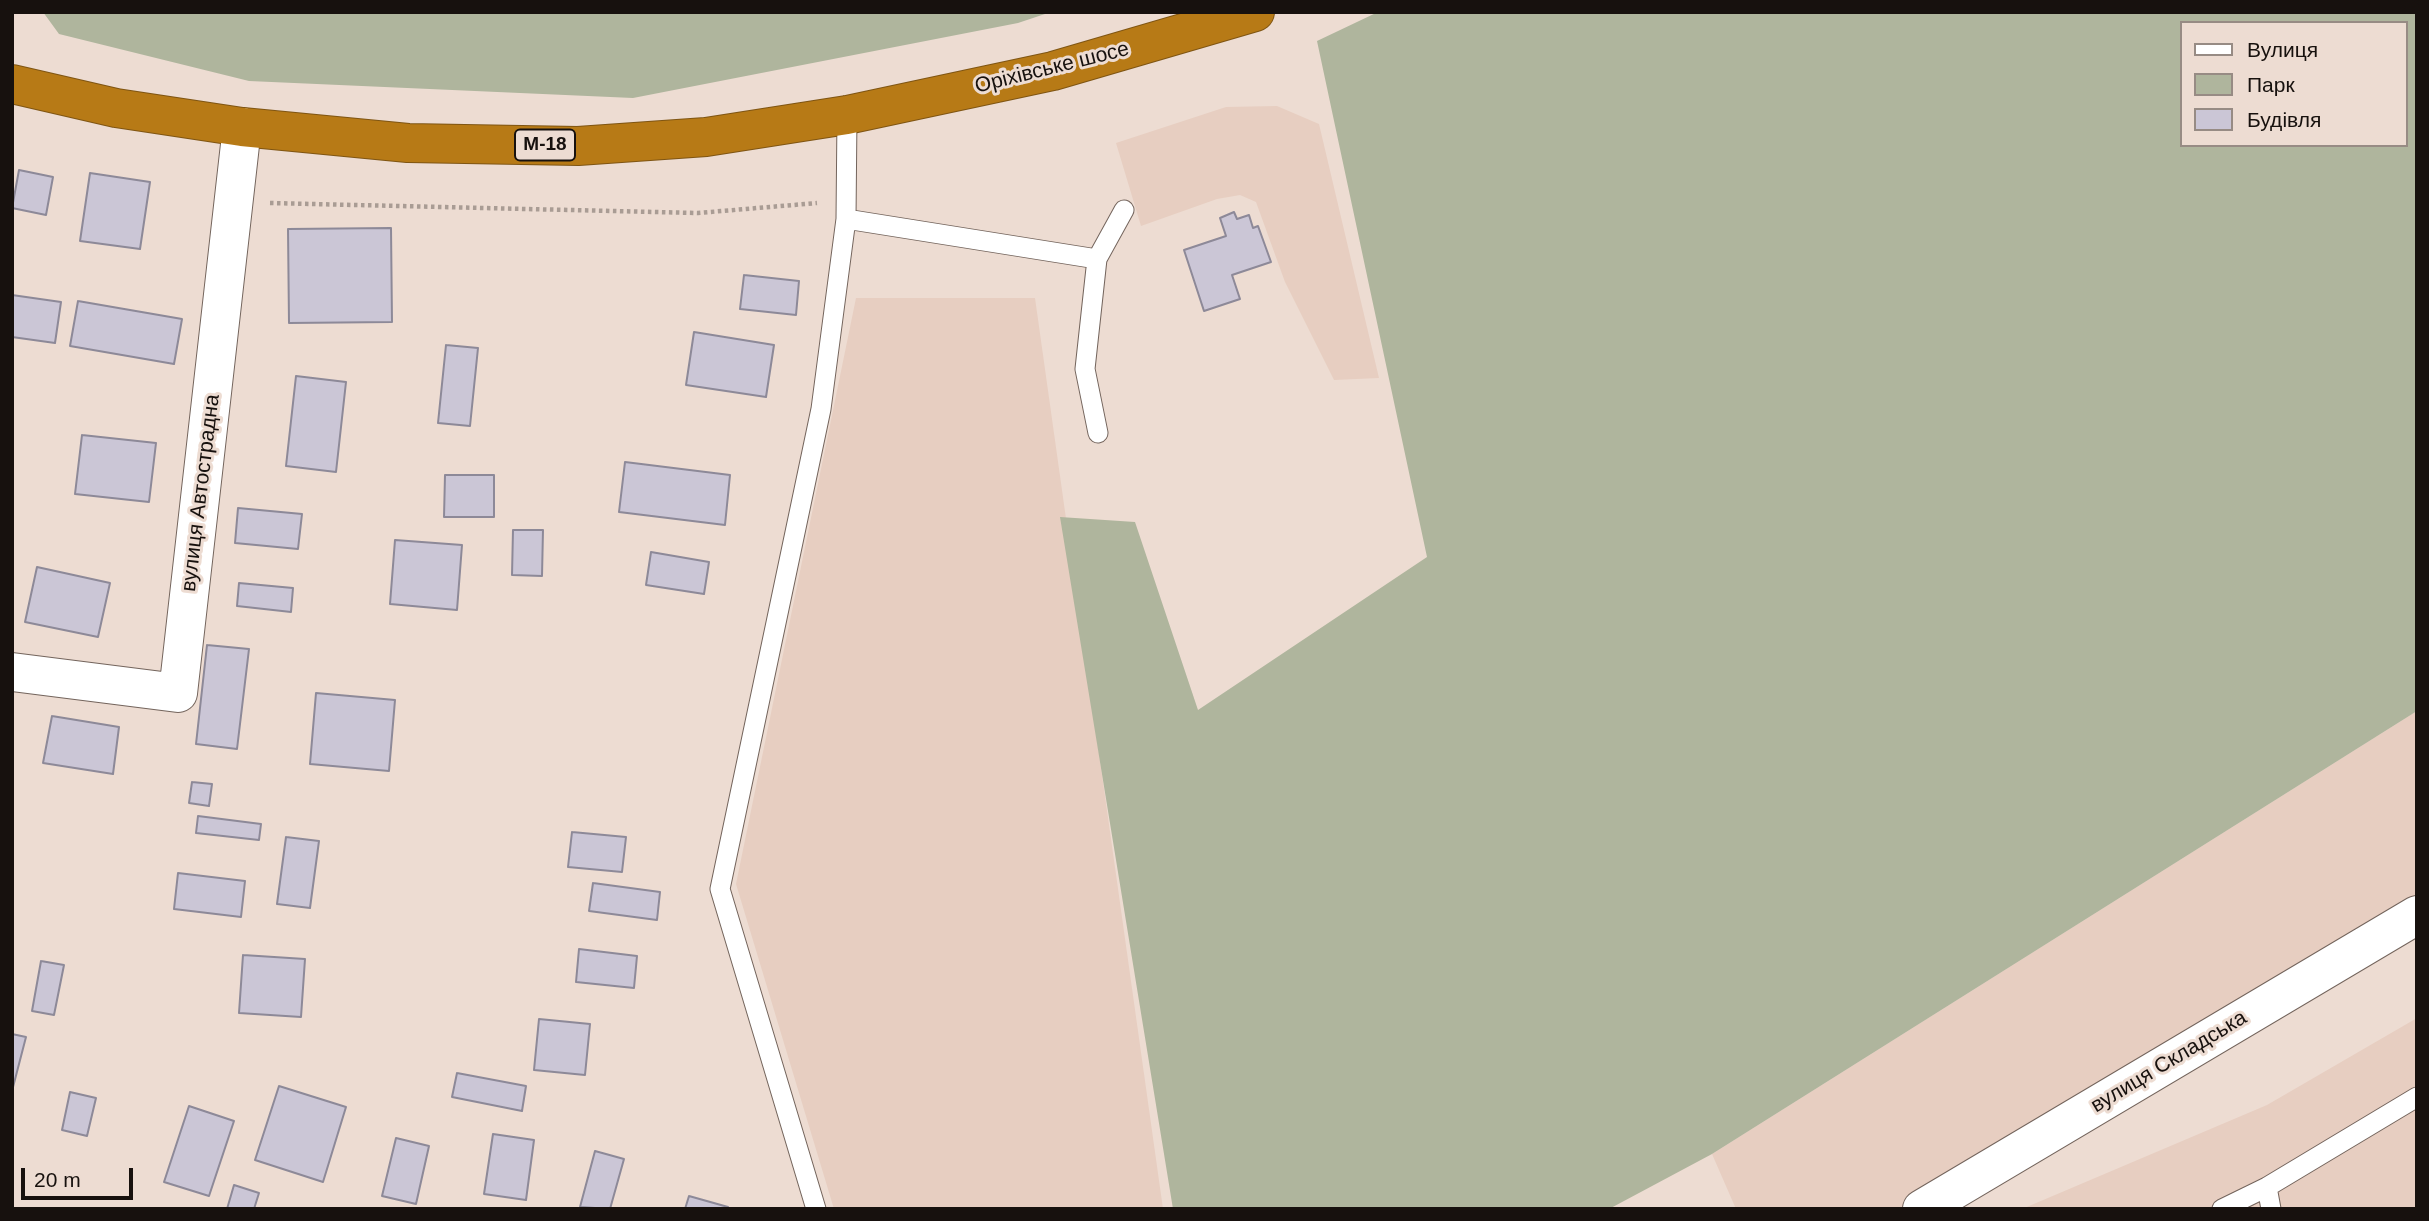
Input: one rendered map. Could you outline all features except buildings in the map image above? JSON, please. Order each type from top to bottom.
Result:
[{"type":"highway","name":"Оріхівське шосе","points":[[847,115],[1052,71],[1255,12]]},
{"type":"highway","name":"М-18","points":[[12,84],[116,108],[242,127],[408,144],[578,146],[706,137],[847,115]]},
{"type":"street","name":"вулиця Автострадна","points":[[12,673],[178,693],[242,127]]},
{"type":"street","name":"вулиця Складська","points":[[1922,1209],[2417,915]]},
{"type":"lane","points":[[816,1209],[720,889],[821,409],[846,210],[847,115]]},
{"type":"lane","points":[[846,210],[1097,259]]},
{"type":"lane","points":[[1098,433],[1085,369],[1097,259],[1124,210]]},
{"type":"lane","points":[[2221,1209],[2267,1186],[2417,1097]]},
{"type":"lane","points":[[2267,1186],[2271,1209]]},
{"type":"path","points":[[234,202],[698,213],[846,210]]},
{"type":"shaded area","points":[[1277,106],[1319,124],[1379,378],[1334,380],[1285,282],[1256,202],[1240,195],[1217,199],[1141,226],[1116,143],[1226,107]]},
{"type":"shaded area","points":[[856,298],[1035,298],[1163,1209],[834,1209],[736,884]]},
{"type":"shaded area","points":[[2417,711],[2417,915],[1922,1209],[1736,1209],[1712,1154]]},
{"type":"shaded area","points":[[2417,1018],[2417,1209],[2022,1209],[2267,1105]]},
{"type":"green space","points":[[43,12],[1051,12],[1018,23],[633,98],[249,81],[59,34]]},
{"type":"green space","points":[[1378,12],[2417,12],[2417,711],[1712,1154],[1609,1209],[1173,1209],[1060,517],[1135,522],[1198,710],[1427,557],[1317,41]]}]
